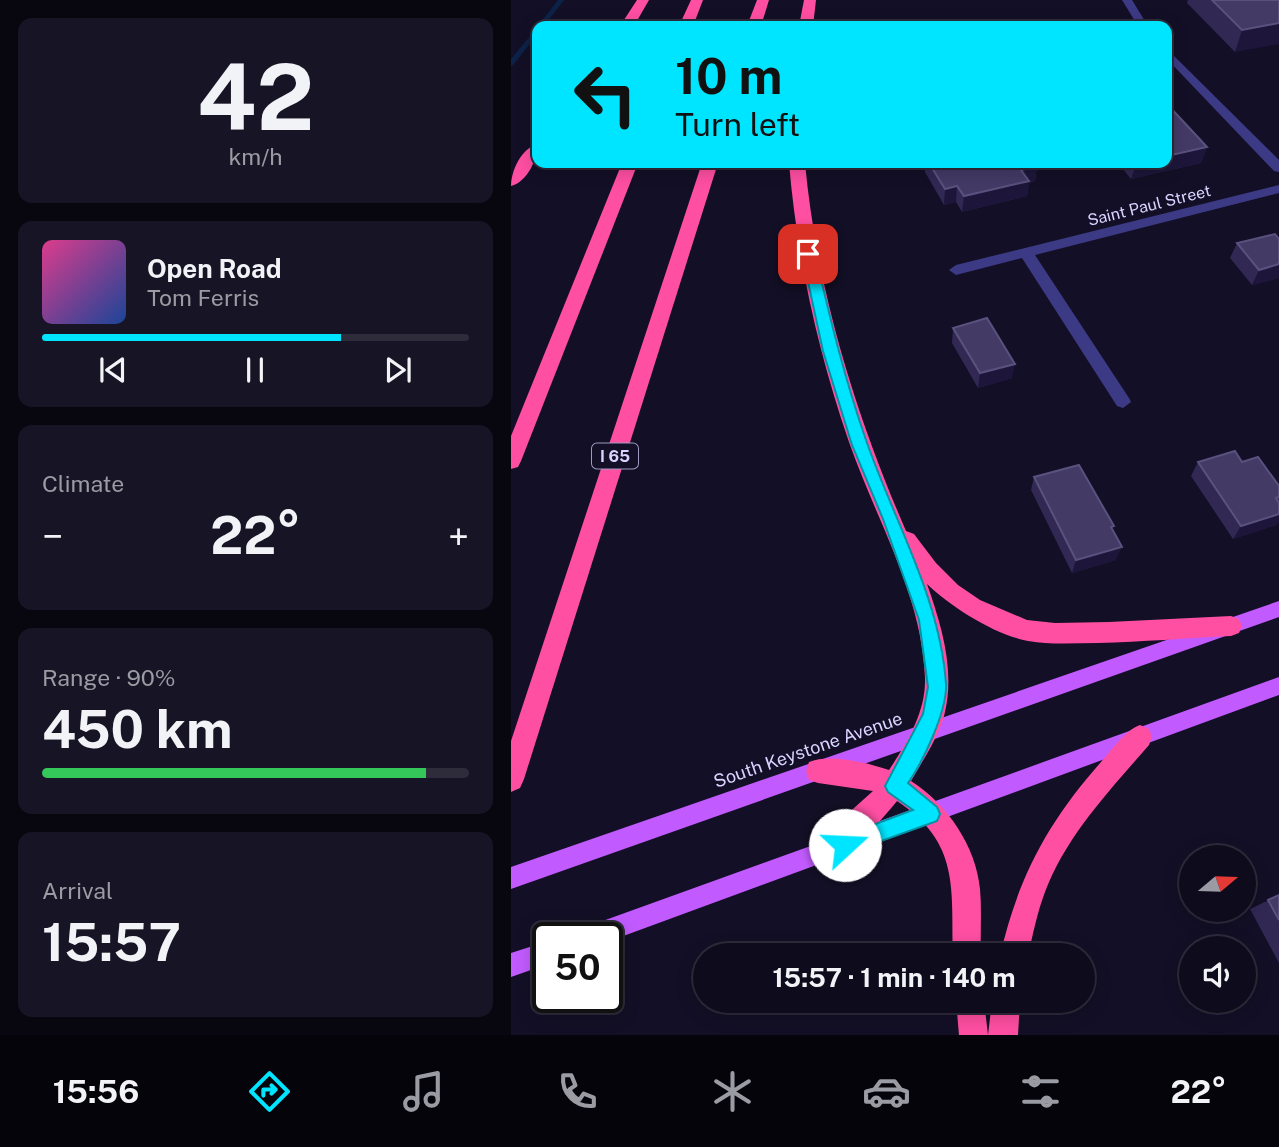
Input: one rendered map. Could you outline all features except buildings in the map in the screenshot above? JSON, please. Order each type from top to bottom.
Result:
[{"type":"highway","points":[[630,21],[643,0]]},
{"type":"highway","points":[[688,21],[697,0]]},
{"type":"highway","points":[[756,21],[763,0]]},
{"type":"highway","points":[[807,21],[810,0]]},
{"type":"highway","points":[[511,181],[532,155]]},
{"type":"highway","points":[[511,461],[628,168]]},
{"type":"highway","name":"I 65","points":[[511,779],[708,168]]},
{"type":"highway","points":[[798,168],[808,254],[830,351],[860,445],[891,519],[927,620],[937,687],[932,715],[906,770],[878,807],[824,852]]},
{"type":"highway","points":[[891,519],[928,570],[950,592],[972,607],[1026,630],[1055,633],[1109,632],[1231,626]]},
{"type":"highway","points":[[1017,943],[1033,884],[1050,848],[1075,811],[1140,737]]},
{"type":"highway","points":[[818,771],[887,782],[907,792],[930,814],[953,846],[963,871],[966,943]]},
{"type":"highway","points":[[971,1013],[974,1035]]},
{"type":"highway","points":[[1003,1035],[1005,1013]]},
{"type":"main road","name":"South Keystone Avenue","points":[[511,878],[1279,609]]},
{"type":"main road","points":[[623,925],[1279,687]]},
{"type":"main road","points":[[511,965],[532,958]]},
{"type":"street","points":[[1127,0],[1140,21]]},
{"type":"street","points":[[1172,57],[1279,168]]},
{"type":"street","name":"Saint Paul Street","points":[[956,270],[1279,189]]},
{"type":"street","points":[[1027,254],[1123,402]]},
{"type":"waterway","points":[[545,21],[561,0]]},
{"type":"waterway","points":[[511,64],[532,37]]},
{"type":"route","points":[[808,254],[830,351],[860,445],[891,519],[927,620],[937,687],[932,715],[906,770],[895,786],[907,792],[930,814],[845,845]]}]
